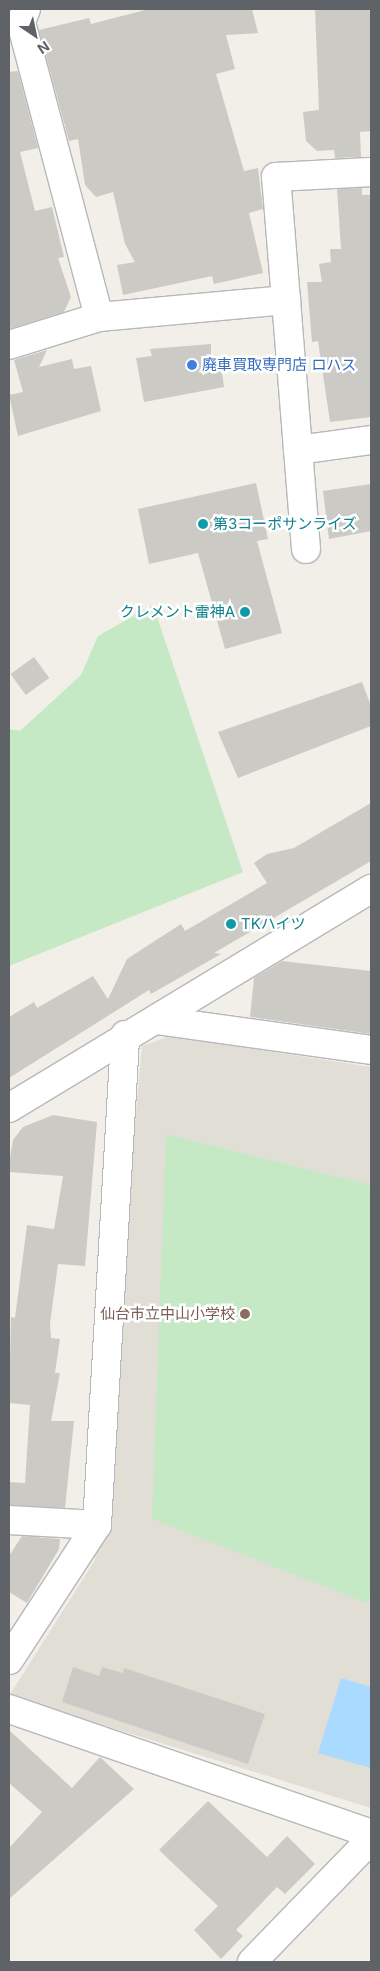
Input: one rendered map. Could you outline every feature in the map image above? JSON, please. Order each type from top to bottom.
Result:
[{"type":"street","points":[[26,9],[21,22],[98,317]]},
{"type":"street","points":[[306,549],[276,177],[371,172]]},
{"type":"street","points":[[9,345],[98,317],[286,300]]},
{"type":"street","points":[[298,450],[371,440]]},
{"type":"street","points":[[9,1108],[125,1036],[156,1020],[371,889]]},
{"type":"street","points":[[156,1020],[371,1050]]},
{"type":"street","points":[[9,1660],[97,1525],[125,1036]]},
{"type":"street","points":[[9,1520],[97,1525]]},
{"type":"street","points":[[9,1709],[371,1834]]},
{"type":"street","points":[[252,1962],[371,1839]]},
{"type":"shaded area","name":"仙台市立中山小学校","points":[[170,1036],[371,1067],[371,1808],[9,1696],[95,1560],[142,1046]]},
{"type":"green space","points":[[153,605],[243,872],[9,966],[9,729],[20,731],[81,675],[98,636]]},
{"type":"green space","points":[[166,1134],[371,1185],[371,1595],[367,1603],[152,1519]]},
{"type":"water","points":[[341,1678],[371,1687],[371,1768],[318,1753]]},
{"type":"building","points":[[149,9],[252,9],[258,33],[226,35],[235,69],[216,74],[244,171],[258,168],[263,209],[249,213],[263,273],[214,284],[212,276],[123,295],[117,265],[135,262],[125,244],[113,192],[96,197],[85,185],[78,139],[69,141],[39,30],[89,18],[91,24]]},
{"type":"building","points":[[315,9],[371,9],[371,131],[360,132],[361,157],[335,158],[334,150],[317,151],[306,141],[303,112],[319,110]]},
{"type":"building","points":[[18,71],[38,148],[20,152],[35,211],[52,207],[64,257],[58,258],[71,297],[64,312],[9,329],[9,72]]},
{"type":"building","points":[[362,188],[362,195],[371,195],[371,417],[330,422],[318,341],[312,342],[307,282],[322,282],[319,264],[331,262],[330,249],[341,249],[337,189]]},
{"type":"building","points":[[211,344],[211,359],[220,358],[224,387],[144,402],[136,358],[152,356],[150,349]]},
{"type":"building","points":[[47,350],[39,367],[72,359],[74,369],[91,366],[101,411],[18,436],[9,395],[23,392],[14,360]]},
{"type":"building","points":[[256,483],[268,539],[257,541],[282,633],[225,649],[198,553],[149,564],[138,509]]},
{"type":"building","points":[[371,484],[371,531],[329,539],[323,491]]},
{"type":"building","points":[[34,657],[49,678],[26,695],[11,674]]},
{"type":"building","points":[[362,682],[371,706],[371,726],[238,778],[218,732]]},
{"type":"building","points":[[371,803],[371,861],[214,953],[221,954],[151,994],[149,990],[9,1078],[9,1017],[34,1002],[37,1008],[93,976],[108,999],[127,959],[181,924],[185,931],[267,883],[254,863],[267,854],[294,848]]},
{"type":"building","points":[[282,961],[371,971],[371,1034],[250,1017],[254,978]]},
{"type":"building","points":[[53,1115],[97,1122],[85,1266],[58,1264],[50,1324],[51,1338],[60,1339],[55,1373],[60,1373],[51,1421],[74,1421],[65,1508],[9,1505],[9,1482],[25,1483],[30,1405],[9,1403],[11,1317],[15,1318],[27,1225],[54,1229],[63,1176],[9,1172],[9,1164],[13,1140],[23,1127]]},
{"type":"building","points":[[22,1536],[60,1539],[59,1549],[27,1603],[9,1592],[9,1556]]},
{"type":"building","points":[[73,1667],[99,1676],[102,1667],[123,1673],[124,1668],[265,1714],[248,1764],[62,1702]]},
{"type":"building","points":[[9,1730],[72,1788],[100,1757],[134,1789],[9,1899],[9,1848],[42,1812],[9,1783]]},
{"type":"building","points":[[208,1801],[267,1857],[287,1836],[315,1864],[285,1894],[277,1887],[236,1930],[243,1936],[221,1959],[194,1930],[218,1906],[159,1850]]},
{"type":"place","name":"廃車買取専門店 ロハス","points":[[192,365]]},
{"type":"place","name":"第3コーポサンライズ","points":[[203,524]]},
{"type":"place","name":"クレメント雷神A","points":[[245,612]]},
{"type":"place","name":"TKハイツ","points":[[231,924]]},
{"type":"place","name":"仙台市立中山小学校","points":[[245,1314]]}]
